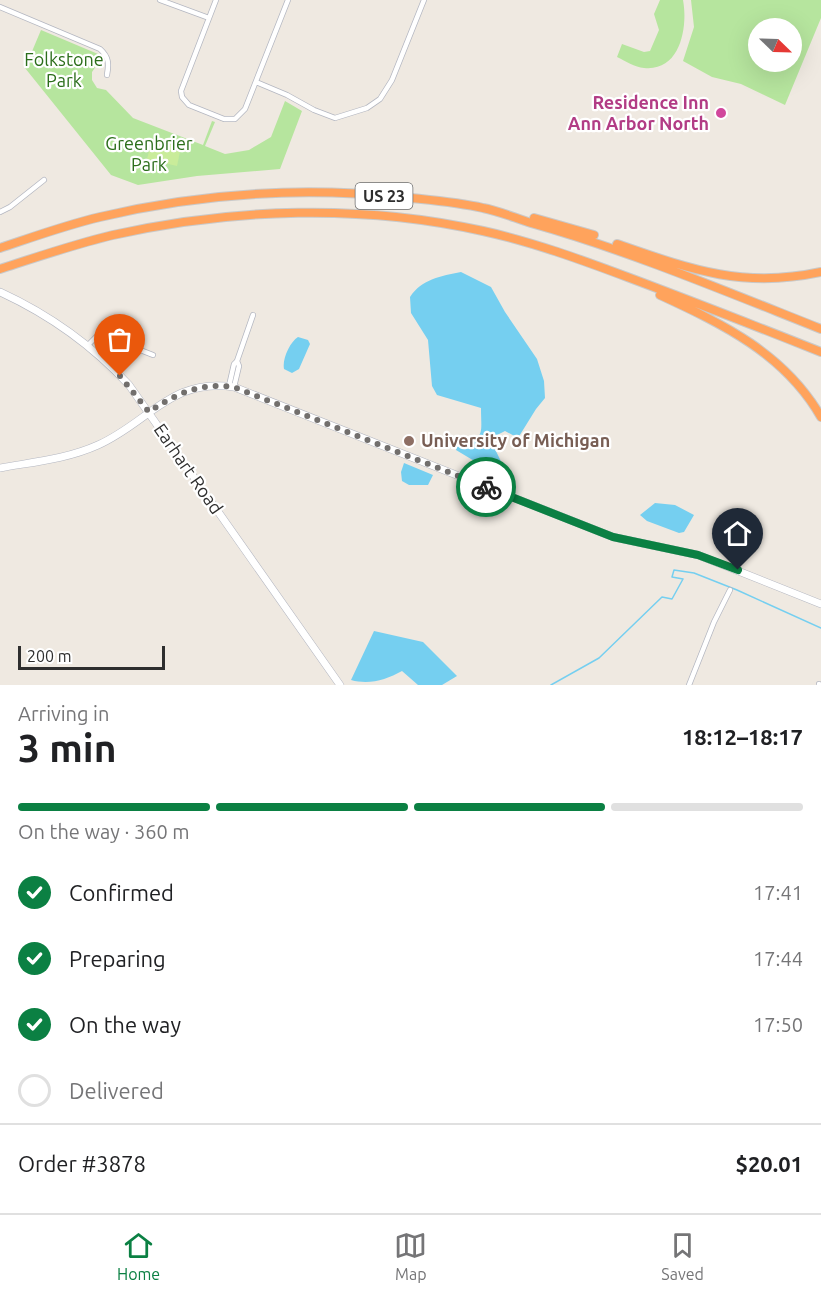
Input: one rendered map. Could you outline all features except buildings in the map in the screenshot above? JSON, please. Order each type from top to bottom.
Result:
[{"type":"highway","name":"US 23","points":[[0,248],[100,217],[151,206],[224,196],[270,193],[341,193],[438,201],[484,208],[598,242],[821,329]]},
{"type":"highway","points":[[484,208],[522,214],[577,229],[706,273],[755,279],[803,276],[821,272]]},
{"type":"highway","name":"US 23","points":[[0,270],[75,245],[155,227],[241,216],[318,213],[382,216],[462,227],[544,247],[821,352]]},
{"type":"highway","points":[[603,268],[702,315],[753,343],[772,357],[794,380],[821,417]]},
{"type":"street","points":[[160,0],[209,18]]},
{"type":"street","points":[[216,0],[183,84],[182,97],[189,105],[230,120],[242,114],[288,0]]},
{"type":"street","points":[[256,82],[335,118],[367,108],[380,99],[392,80],[424,0]]},
{"type":"street","points":[[0,7],[100,49],[108,59],[107,75]]},
{"type":"street","points":[[0,212],[44,180]]},
{"type":"street","name":"Earhart Road","points":[[0,292],[42,313],[88,345],[123,379],[149,412],[340,685]]},
{"type":"street","points":[[231,387],[234,364],[253,315]]},
{"type":"street","points":[[88,345],[96,337],[106,337],[153,355]]},
{"type":"street","points":[[0,468],[85,451],[102,443],[169,398],[190,389],[207,386],[231,387],[613,537],[698,555],[821,604]]},
{"type":"street","points":[[689,685],[714,622],[730,590]]},
{"type":"green space","points":[[660,0],[683,0],[683,34],[674,55],[666,63],[657,67],[644,68],[617,57],[622,44],[644,52],[650,51],[659,30],[654,14]]},
{"type":"green space","points":[[691,0],[821,0],[821,18],[802,64],[802,18],[748,18],[748,72],[799,72],[785,105],[741,84],[712,77],[683,61],[694,27]]},
{"type":"green space","points":[[41,30],[98,54],[99,62],[92,72],[92,80],[97,88],[106,90],[133,118],[203,145],[212,121],[215,122],[205,146],[225,154],[249,150],[271,137],[285,101],[302,111],[280,169],[197,176],[138,185],[111,175],[25,68]]},
{"type":"green space","name":"Greenbrier Park","points":[[152,140],[181,147],[177,166],[147,159]]},
{"type":"water","points":[[461,272],[491,287],[537,359],[544,381],[545,398],[518,438],[505,431],[495,436],[494,447],[509,478],[506,480],[456,450],[457,447],[473,441],[480,434],[481,408],[437,395],[432,386],[428,340],[411,313],[410,297],[420,286],[439,277]]},
{"type":"water","points":[[298,337],[308,340],[310,344],[299,369],[292,373],[284,369],[284,360]]},
{"type":"water","points":[[404,463],[433,475],[428,485],[409,485],[402,481],[401,472]]},
{"type":"water","points":[[655,503],[675,505],[694,515],[684,532],[679,533],[647,521],[640,515]]},
{"type":"water","points":[[374,631],[423,642],[457,676],[442,685],[418,685],[402,671],[377,681],[351,680]]},
{"type":"waterway","points":[[551,685],[599,658],[662,597],[672,599],[683,579],[672,577],[674,570],[694,573],[821,628]]},
{"type":"way so far","points":[[120,376],[149,412],[169,398],[190,389],[207,386],[234,387],[486,487]]},
{"type":"place","name":"Residence Inn Ann Arbor North","points":[[721,113]]},
{"type":"place","name":"University of Michigan","points":[[409,441]]},
{"type":"route","points":[[486,487],[613,537],[698,555],[738,570]]},
{"type":"park label","name":"Folkstone Park","points":[[64,70]]}]
